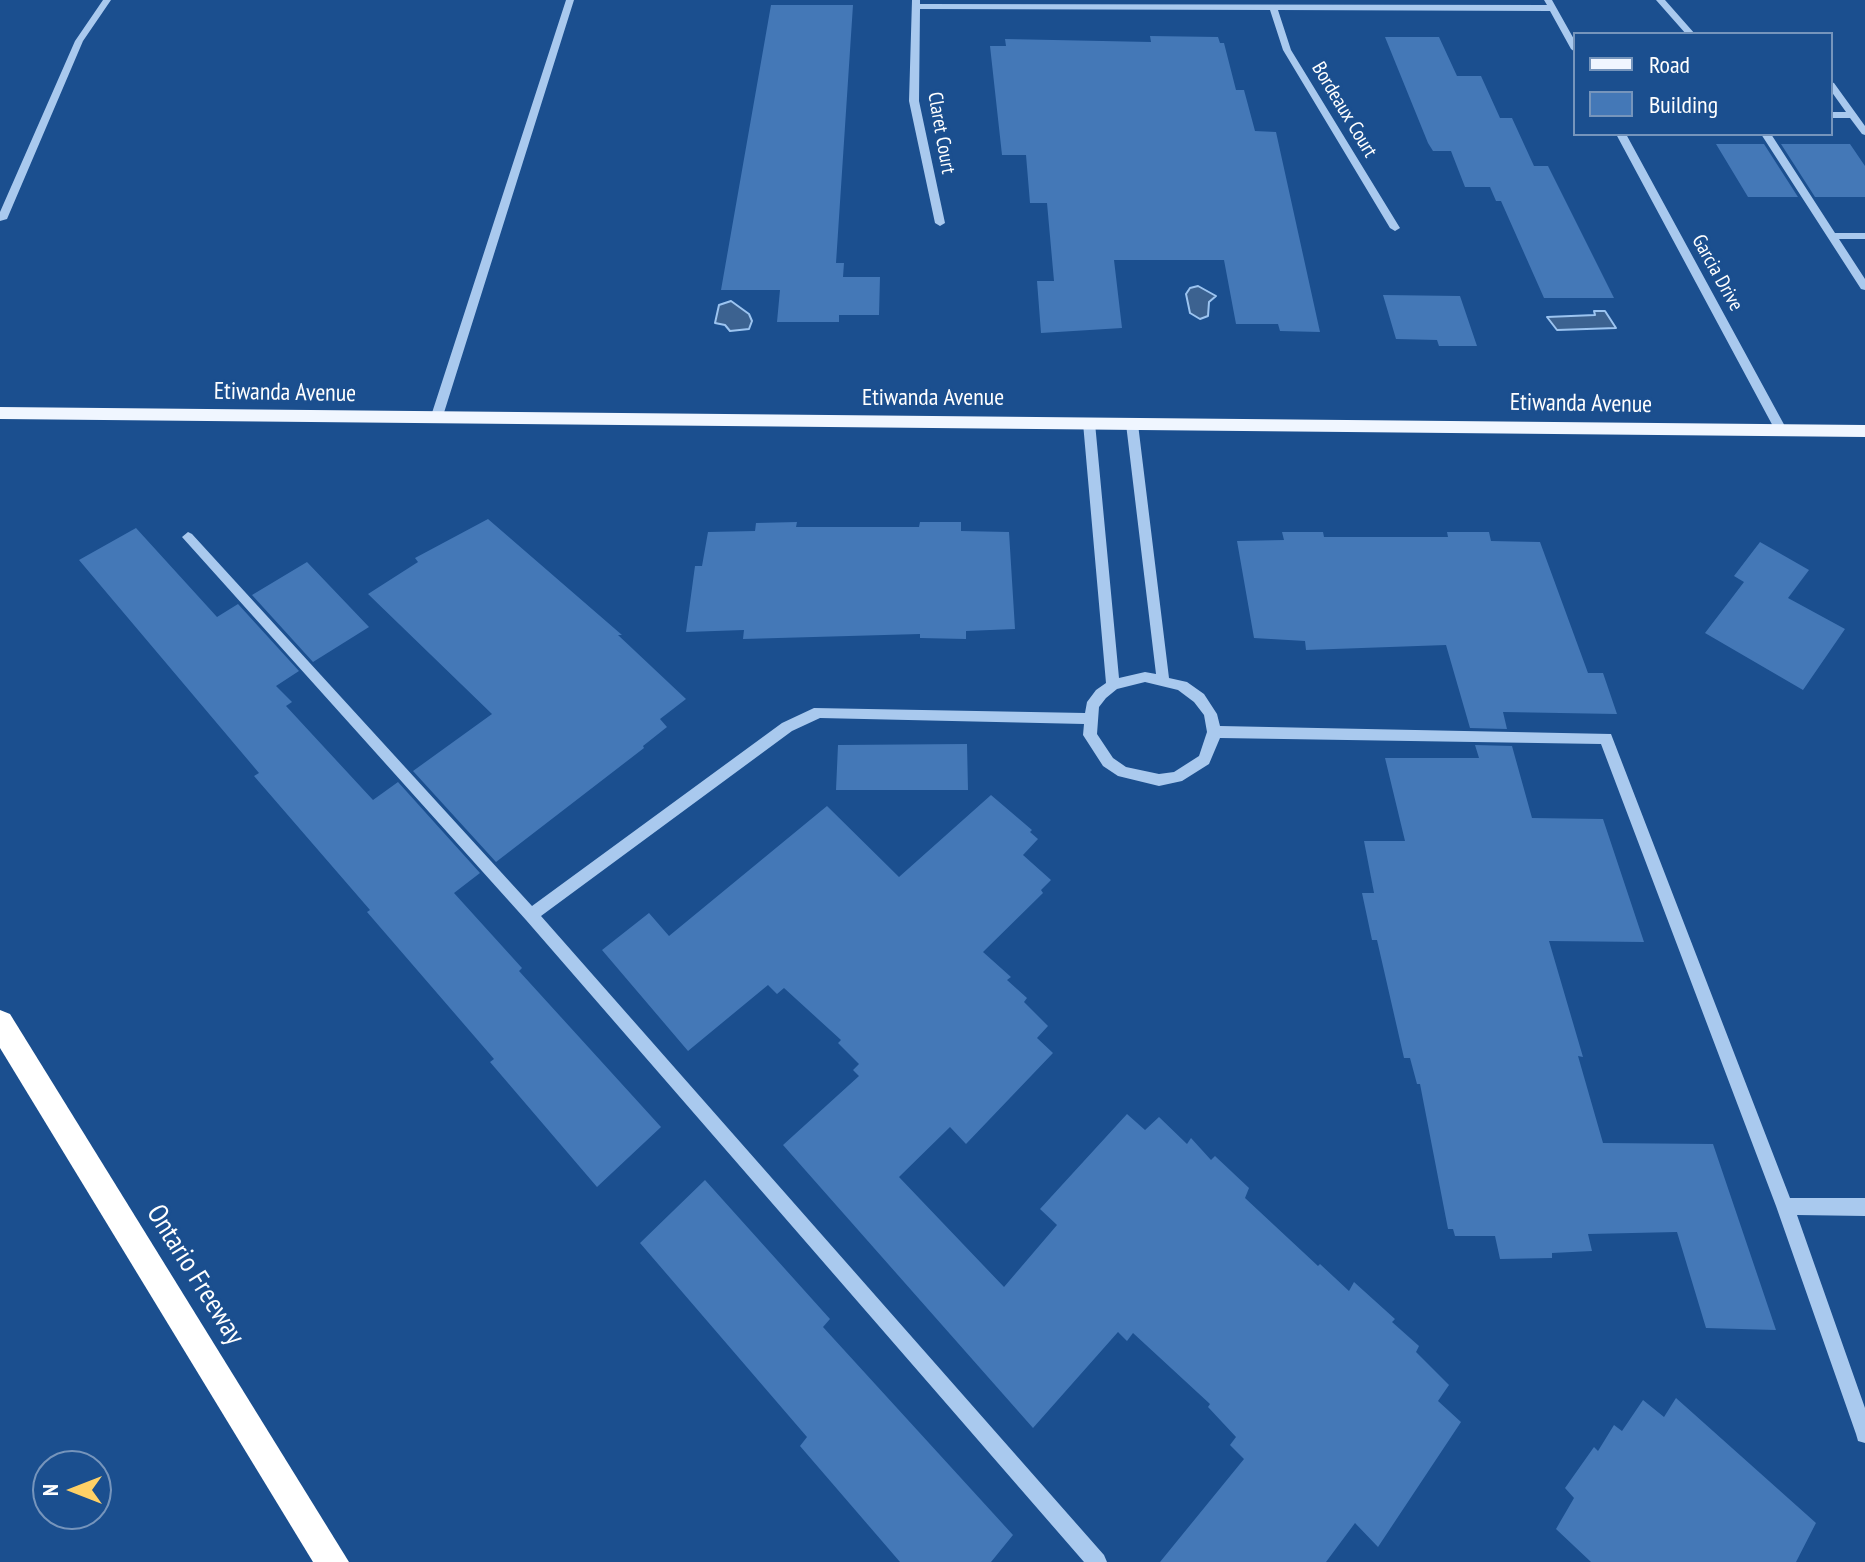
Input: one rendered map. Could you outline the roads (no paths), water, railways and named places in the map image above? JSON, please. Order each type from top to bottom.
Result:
[{"type":"highway","name":"Ontario Freeway","points":[[0,1023],[332,1562]]},
{"type":"main road","name":"Etiwanda Avenue","points":[[0,413],[1865,431]]},
{"type":"street","points":[[2,219],[79,41],[107,0]]},
{"type":"street","points":[[436,419],[570,0]]},
{"type":"street","points":[[1660,0],[1689,32]]},
{"type":"street","points":[[916,3],[1273,6],[1550,4],[1573,45]]},
{"type":"street","name":"Claret Court","points":[[916,3],[914,101],[940,223]]},
{"type":"street","name":"Bordeaux Court","points":[[1273,6],[1287,50],[1395,228]]},
{"type":"street","points":[[1833,88],[1865,132]]},
{"type":"street","points":[[1833,115],[1853,115]]},
{"type":"street","name":"Garcia Drive","points":[[1622,136],[1781,430]]},
{"type":"street","points":[[1767,136],[1865,287]]},
{"type":"street","points":[[1832,236],[1865,236]]},
{"type":"street","points":[[1089,423],[1113,685]]},
{"type":"street","points":[[1132,424],[1163,679]]},
{"type":"street","points":[[188,537],[531,915],[1097,1562]]},
{"type":"street","points":[[1128,679],[1163,679],[1199,698],[1210,714],[1214,732],[1204,760],[1192,770],[1159,780],[1140,778],[1108,762],[1090,735],[1092,706],[1113,685],[1128,679]]},
{"type":"street","points":[[531,915],[787,727],[819,712],[1089,719]]},
{"type":"street","points":[[1214,732],[1606,738],[1785,1206],[1865,1434]]},
{"type":"street","points":[[1785,1206],[1865,1207]]},
{"type":"water","points":[[1198,286],[1216,296],[1209,302],[1208,316],[1200,319],[1190,313],[1186,294],[1190,288]]},
{"type":"water","points":[[731,301],[749,314],[752,321],[749,329],[730,331],[725,325],[715,323],[719,305]]},
{"type":"water","points":[[1594,311],[1605,311],[1616,328],[1557,330],[1547,317],[1595,315]]}]
